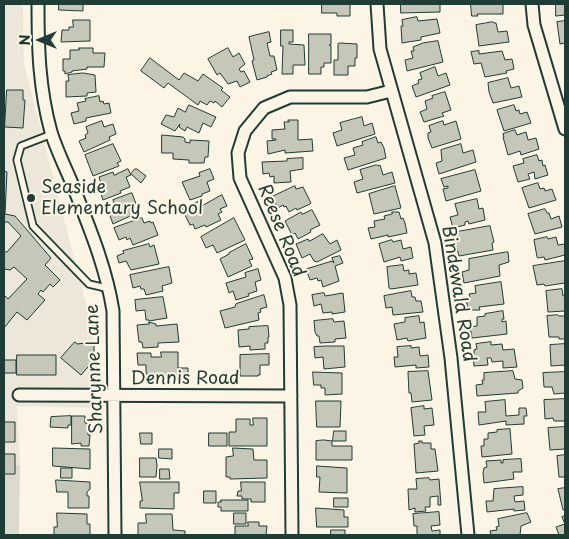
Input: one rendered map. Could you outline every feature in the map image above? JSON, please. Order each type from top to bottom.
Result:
[{"type":"street","name":"Sharynne Lane","points":[[38,4],[38,61],[44,101],[52,134],[98,250],[110,289],[114,311],[115,535]]},
{"type":"street","name":"Bindewald Road","points":[[377,4],[380,49],[435,243],[451,358],[468,535]]},
{"type":"street","points":[[532,4],[534,25],[565,129]]},
{"type":"street","name":"Reese Road","points":[[292,535],[290,305],[285,278],[240,178],[238,153],[245,131],[264,108],[290,97],[367,97],[391,90]]},
{"type":"street","name":"Dennis Road","points":[[19,394],[291,396]]},
{"type":"lane","points":[[52,134],[21,146],[17,160],[34,226],[89,284],[110,289]]},
{"type":"shaded area","name":"Seaside Elementary School","points":[[4,4],[23,4],[24,64],[93,331],[101,408],[17,406],[20,465],[4,464]]},
{"type":"shaded area","points":[[4,464],[20,465],[19,535],[4,535]]},
{"type":"building","points":[[59,4],[83,4],[83,11],[59,10]]},
{"type":"building","points":[[322,4],[350,4],[350,16],[337,16],[337,13],[322,13]]},
{"type":"building","points":[[401,4],[440,4],[440,12],[401,13]]},
{"type":"building","points":[[471,4],[503,4],[503,14],[477,14],[478,16],[472,16]]},
{"type":"building","points":[[556,4],[565,4],[565,15],[556,16]]},
{"type":"building","points":[[417,17],[418,21],[437,19],[440,33],[421,37],[421,40],[402,43],[402,20]]},
{"type":"building","points":[[73,20],[90,20],[90,41],[61,42],[62,30],[69,30],[69,27],[73,27]]},
{"type":"building","points":[[565,21],[565,43],[560,44],[557,22]]},
{"type":"building","points":[[496,23],[498,32],[507,31],[509,42],[479,46],[476,25]]},
{"type":"building","points":[[281,30],[293,30],[293,42],[289,42],[289,44],[304,45],[305,65],[293,65],[293,74],[282,74],[283,46],[281,46]]},
{"type":"building","points":[[269,32],[271,42],[267,43],[270,56],[274,56],[277,70],[271,72],[272,74],[267,77],[257,80],[249,37]]},
{"type":"building","points":[[309,34],[331,34],[331,45],[329,45],[331,46],[331,63],[324,63],[324,67],[321,67],[321,74],[309,74]]},
{"type":"building","points":[[438,41],[443,62],[407,71],[405,60],[413,58],[411,51],[414,51],[413,47],[423,43]]},
{"type":"building","points":[[338,44],[357,44],[355,66],[348,66],[348,75],[334,75],[334,60],[338,60]]},
{"type":"building","points":[[79,48],[93,48],[93,53],[105,53],[104,67],[87,67],[87,69],[65,74],[65,71],[63,71],[63,59],[70,59],[70,50],[79,50]]},
{"type":"building","points":[[228,48],[233,57],[239,53],[245,64],[239,69],[241,72],[244,71],[250,82],[240,87],[237,81],[228,84],[220,73],[217,75],[208,59]]},
{"type":"building","points":[[479,51],[479,54],[502,51],[505,60],[512,59],[514,69],[506,71],[507,73],[485,77],[481,63],[474,64],[471,52]]},
{"type":"building","points":[[150,58],[179,80],[184,73],[198,81],[203,74],[223,88],[221,90],[230,97],[222,107],[215,101],[214,103],[210,101],[207,105],[200,101],[198,105],[168,83],[164,88],[141,71]]},
{"type":"building","points":[[435,67],[438,76],[446,73],[450,85],[416,97],[412,86],[419,83],[418,80],[422,79],[420,73]]},
{"type":"building","points":[[83,73],[95,75],[96,92],[87,93],[87,96],[66,97],[66,81],[69,81],[68,75]]},
{"type":"building","points":[[508,78],[511,88],[519,86],[522,97],[493,103],[488,83]]},
{"type":"building","points":[[7,90],[23,90],[23,100],[25,100],[23,128],[5,127]]},
{"type":"building","points":[[445,92],[451,110],[442,113],[444,116],[424,122],[420,112],[427,109],[425,101],[433,98],[432,96]]},
{"type":"building","points":[[99,96],[100,102],[103,101],[104,104],[109,103],[111,113],[86,118],[86,121],[74,124],[71,113],[79,111],[77,103]]},
{"type":"building","points":[[189,105],[216,117],[211,127],[203,123],[199,133],[187,127],[185,131],[179,127],[180,124],[175,131],[161,124],[166,115],[174,117],[178,108],[185,112]]},
{"type":"building","points":[[514,105],[516,111],[519,110],[520,114],[527,112],[531,123],[504,131],[497,110]]},
{"type":"building","points":[[362,117],[364,126],[372,123],[375,134],[337,146],[333,133],[342,130],[340,123]]},
{"type":"building","points":[[288,120],[298,120],[298,140],[312,139],[313,151],[285,153],[285,150],[268,154],[267,141],[276,140],[272,139],[272,130],[285,129],[284,122],[289,122]]},
{"type":"building","points":[[102,121],[104,127],[113,124],[116,134],[109,137],[110,140],[84,152],[79,141],[86,138],[85,135],[88,133],[86,127]]},
{"type":"building","points":[[443,121],[444,125],[456,121],[461,139],[432,148],[428,138],[428,133],[431,132],[429,126]]},
{"type":"building","points":[[515,130],[517,135],[526,132],[528,140],[536,138],[539,149],[521,155],[520,151],[508,155],[503,134]]},
{"type":"building","points":[[162,135],[183,137],[185,142],[190,143],[190,140],[209,141],[208,157],[205,157],[204,163],[189,163],[189,160],[173,159],[173,153],[162,153]]},
{"type":"building","points":[[376,137],[378,143],[381,142],[384,148],[386,158],[348,170],[344,158],[355,155],[353,148],[363,145],[362,142]]},
{"type":"building","points":[[113,144],[121,161],[117,163],[119,166],[93,176],[85,155]]},
{"type":"building","points":[[461,144],[463,153],[473,150],[476,162],[439,174],[436,163],[442,161],[441,150]]},
{"type":"building","points":[[537,155],[539,161],[542,160],[543,166],[545,165],[548,175],[535,179],[534,172],[528,174],[530,179],[518,182],[513,166],[524,163],[523,159]]},
{"type":"building","points":[[303,158],[303,169],[290,171],[291,182],[274,183],[274,176],[270,177],[269,173],[263,174],[262,162]]},
{"type":"building","points":[[380,165],[383,175],[392,172],[395,183],[357,193],[354,182],[363,179],[360,170]]},
{"type":"building","points":[[128,169],[131,175],[126,177],[130,187],[120,191],[121,193],[103,200],[98,185],[101,184],[99,177],[113,172],[114,175]]},
{"type":"building","points":[[135,169],[146,176],[141,183],[131,174]]},
{"type":"building","points":[[210,169],[214,179],[207,182],[210,191],[190,200],[182,182],[200,176],[199,173]]},
{"type":"building","points":[[475,170],[481,191],[446,201],[443,189],[448,188],[448,186],[444,187],[441,179]]},
{"type":"building","points":[[4,171],[7,172],[5,214],[15,216],[51,258],[45,265],[60,280],[53,287],[50,284],[43,292],[41,290],[38,294],[45,300],[27,320],[17,312],[4,328],[4,295],[8,299],[27,279],[14,267],[10,270],[4,269]],"holes":[[[5,222],[8,222],[21,236],[7,252],[4,252]]]},
{"type":"building","points":[[538,183],[540,189],[544,188],[545,191],[552,189],[556,200],[529,208],[522,188]]},
{"type":"building","points":[[295,186],[296,189],[303,187],[311,203],[289,212],[286,206],[284,207],[283,205],[278,208],[272,197]]},
{"type":"building","points":[[395,186],[401,208],[374,214],[369,194]]},
{"type":"building","points":[[132,193],[139,212],[113,224],[109,213],[117,211],[113,200]]},
{"type":"building","points":[[222,195],[227,206],[220,209],[222,212],[218,214],[221,220],[206,227],[205,225],[195,229],[193,224],[190,225],[182,209],[199,201],[201,206]]},
{"type":"building","points":[[477,199],[479,209],[483,208],[485,220],[469,224],[468,221],[465,222],[465,225],[453,228],[450,217],[458,215],[455,204]]},
{"type":"building","points":[[545,209],[551,219],[559,216],[562,227],[535,234],[528,214]]},
{"type":"building","points":[[312,210],[320,225],[298,239],[295,233],[292,235],[285,221],[301,212],[302,214]]},
{"type":"building","points":[[392,212],[399,212],[401,219],[403,218],[405,223],[407,233],[371,239],[368,228],[375,227],[374,221],[385,219],[384,216],[392,214]]},
{"type":"building","points":[[142,218],[144,223],[153,222],[158,235],[133,245],[130,238],[127,240],[126,237],[119,240],[114,228]]},
{"type":"building","points":[[234,218],[245,240],[217,253],[213,245],[206,248],[201,237]]},
{"type":"building","points":[[490,226],[494,242],[492,243],[493,250],[459,256],[456,245],[456,239],[458,239],[457,232]]},
{"type":"building","points":[[323,234],[330,244],[337,240],[341,250],[317,262],[314,261],[310,254],[302,258],[296,244],[308,239],[309,241]]},
{"type":"building","points":[[547,237],[548,239],[556,237],[558,245],[565,244],[565,255],[545,260],[544,257],[537,257],[534,240]]},
{"type":"building","points":[[392,240],[393,242],[401,240],[403,249],[411,247],[413,258],[401,261],[400,257],[384,262],[379,244]]},
{"type":"building","points":[[149,244],[150,247],[154,245],[159,264],[131,270],[126,261],[119,263],[117,256],[124,253],[123,251]]},
{"type":"building","points":[[246,244],[253,259],[249,260],[252,266],[228,277],[220,259]]},
{"type":"building","points":[[508,252],[509,262],[499,265],[500,276],[464,283],[462,272],[469,270],[469,259]]},
{"type":"building","points":[[340,256],[343,263],[335,266],[339,281],[323,287],[321,280],[318,281],[317,278],[310,280],[306,269],[332,261],[334,263],[332,258]]},
{"type":"building","points":[[565,261],[565,283],[545,286],[544,284],[537,285],[533,266]]},
{"type":"building","points":[[403,265],[404,271],[409,270],[409,274],[416,273],[418,285],[389,288],[387,267]]},
{"type":"building","points":[[169,267],[172,283],[162,286],[163,291],[146,295],[144,289],[141,289],[140,286],[133,288],[130,275]]},
{"type":"building","points":[[258,269],[261,280],[255,282],[257,291],[236,300],[233,291],[229,293],[226,283],[246,277],[245,273]]},
{"type":"building","points":[[501,282],[504,304],[479,307],[480,310],[468,310],[466,298],[470,298],[469,294],[476,293],[475,286]]},
{"type":"building","points":[[562,289],[563,296],[565,295],[565,311],[548,312],[546,291]]},
{"type":"building","points":[[411,291],[412,297],[415,297],[416,301],[421,301],[423,312],[393,315],[392,307],[386,308],[384,296]]},
{"type":"building","points":[[324,293],[325,296],[343,293],[345,312],[323,313],[321,304],[314,306],[312,295]]},
{"type":"building","points":[[264,295],[267,307],[260,309],[261,312],[258,313],[259,320],[225,328],[220,311]]},
{"type":"building","points":[[163,297],[167,318],[149,321],[146,320],[145,310],[136,311],[135,300]]},
{"type":"building","points":[[503,311],[504,319],[502,319],[502,322],[506,321],[507,334],[472,338],[470,327],[477,326],[477,317]]},
{"type":"building","points":[[419,316],[420,323],[424,322],[426,338],[408,341],[407,338],[397,340],[394,324],[405,322],[405,318]]},
{"type":"building","points":[[547,316],[565,316],[565,339],[549,337]]},
{"type":"building","points":[[333,319],[334,322],[344,321],[346,338],[335,339],[335,342],[320,343],[319,336],[315,332],[314,321]]},
{"type":"building","points":[[149,322],[156,324],[156,326],[177,324],[179,342],[158,343],[158,347],[143,348],[142,342],[139,342],[137,325],[149,324]]},
{"type":"building","points":[[268,326],[269,337],[268,343],[265,343],[265,349],[250,350],[250,346],[239,347],[238,330],[249,329],[249,327]]},
{"type":"building","points":[[75,342],[77,344],[94,342],[94,355],[92,357],[95,359],[81,375],[61,358]]},
{"type":"building","points":[[491,342],[491,345],[502,344],[503,350],[514,349],[517,367],[503,368],[503,361],[492,362],[491,358],[487,358],[488,365],[474,366],[473,355],[474,350],[477,349],[476,344]]},
{"type":"building","points":[[565,344],[565,365],[551,366],[550,345]]},
{"type":"building","points":[[344,346],[345,367],[324,369],[323,357],[315,358],[314,347]]},
{"type":"building","points":[[411,346],[411,348],[419,347],[420,356],[428,355],[429,367],[416,368],[416,365],[395,367],[394,357],[398,357],[397,347]]},
{"type":"building","points":[[161,352],[178,352],[178,368],[188,368],[188,376],[154,376],[154,374],[146,374],[146,365],[138,365],[137,353],[151,353],[151,357],[161,357]]},
{"type":"building","points":[[269,354],[269,365],[260,365],[260,375],[240,376],[240,355]]},
{"type":"building","points":[[17,355],[56,355],[56,375],[17,375]]},
{"type":"building","points":[[4,360],[16,360],[16,373],[4,373]]},
{"type":"building","points":[[428,371],[432,400],[412,402],[411,393],[409,393],[408,372]]},
{"type":"building","points":[[513,371],[515,379],[522,380],[523,388],[518,393],[477,396],[476,385],[483,384],[484,373]]},
{"type":"building","points":[[313,372],[342,373],[342,394],[325,395],[325,388],[321,388],[321,385],[314,385]]},
{"type":"building","points":[[565,372],[565,393],[554,394],[552,387],[544,387],[543,373]]},
{"type":"building","points":[[565,399],[565,421],[554,421],[553,418],[545,419],[544,400]]},
{"type":"building","points":[[505,400],[506,416],[519,415],[519,408],[526,408],[527,416],[524,416],[524,424],[506,425],[506,421],[479,425],[478,412],[486,412],[485,402]]},
{"type":"building","points":[[316,401],[341,401],[340,427],[317,427]]},
{"type":"building","points":[[424,406],[424,409],[432,408],[434,425],[424,426],[425,435],[414,436],[411,408]]},
{"type":"building","points":[[71,416],[71,425],[68,425],[68,428],[50,427],[51,417]]},
{"type":"building","points":[[72,416],[85,416],[88,435],[90,435],[89,446],[81,446],[81,443],[72,444]]},
{"type":"building","points":[[253,418],[267,418],[267,446],[229,446],[229,432],[236,432],[236,419],[250,419],[250,425],[253,425]]},
{"type":"building","points":[[4,422],[15,422],[15,442],[4,442]]},
{"type":"building","points":[[565,427],[565,449],[550,450],[548,428]]},
{"type":"building","points":[[510,429],[512,454],[482,457],[481,446],[484,446],[484,439],[488,439],[488,433]]},
{"type":"building","points":[[334,431],[346,431],[346,441],[333,441]]},
{"type":"building","points":[[140,433],[152,433],[152,444],[141,444]]},
{"type":"building","points":[[209,433],[227,433],[227,446],[209,446]]},
{"type":"building","points":[[316,441],[332,441],[332,446],[352,446],[352,460],[316,460]]},
{"type":"building","points":[[419,441],[431,443],[431,449],[435,449],[438,471],[416,473],[414,444],[419,443]]},
{"type":"building","points":[[53,448],[90,449],[90,469],[53,466]]},
{"type":"building","points":[[233,448],[253,449],[254,460],[267,460],[267,478],[230,479],[230,477],[226,477],[226,457],[233,456]]},
{"type":"building","points":[[159,449],[172,449],[172,459],[159,458]]},
{"type":"building","points":[[4,454],[15,454],[15,474],[4,474]]},
{"type":"building","points":[[565,455],[565,477],[559,477],[557,456]]},
{"type":"building","points":[[140,458],[156,458],[156,477],[140,477]]},
{"type":"building","points":[[521,459],[522,472],[513,472],[514,479],[484,483],[483,473],[484,468],[487,467],[486,461],[501,460],[501,463],[503,463],[503,460]]},
{"type":"building","points":[[317,466],[347,468],[347,493],[319,492],[320,477],[317,477]]},
{"type":"building","points":[[61,468],[72,468],[72,478],[61,478]]},
{"type":"building","points":[[160,469],[169,469],[170,479],[160,479]]},
{"type":"building","points":[[429,478],[430,480],[439,479],[441,505],[438,505],[438,496],[430,497],[430,507],[425,507],[426,511],[415,512],[415,508],[409,510],[408,489],[417,489],[416,479]]},
{"type":"building","points":[[56,480],[90,482],[90,489],[87,492],[89,508],[68,508],[68,492],[57,492]]},
{"type":"building","points":[[140,482],[179,482],[179,493],[174,493],[174,509],[140,508],[140,501],[142,501]]},
{"type":"building","points":[[241,482],[265,482],[265,502],[251,502],[251,499],[242,499],[242,496],[237,496],[238,491],[241,491]]},
{"type":"building","points":[[523,487],[523,495],[514,496],[515,502],[524,501],[525,510],[514,511],[514,509],[487,512],[486,501],[493,501],[494,489]]},
{"type":"building","points":[[565,488],[565,509],[563,510],[558,489]]},
{"type":"building","points":[[204,491],[216,491],[216,503],[204,503]]},
{"type":"building","points":[[334,498],[348,498],[348,507],[334,507]]},
{"type":"building","points":[[221,500],[248,500],[248,511],[221,511],[221,507],[218,507],[218,502],[221,502]]},
{"type":"building","points":[[316,508],[344,510],[344,517],[348,517],[348,527],[317,527]]},
{"type":"building","points":[[439,512],[440,525],[431,526],[432,531],[440,530],[440,535],[417,535],[417,526],[414,526],[413,514]]},
{"type":"building","points":[[57,513],[87,514],[87,524],[90,524],[90,535],[54,535],[54,527],[57,527]]},
{"type":"building","points":[[234,513],[246,513],[246,524],[234,524]]},
{"type":"building","points":[[527,513],[531,522],[521,526],[520,535],[491,535],[490,531],[497,530],[496,527],[499,526],[498,519]]},
{"type":"building","points":[[146,514],[172,514],[173,530],[185,531],[185,535],[138,535],[138,523],[146,523]]},
{"type":"building","points":[[248,522],[259,522],[259,526],[267,526],[266,535],[235,535],[235,526],[248,526]]},
{"type":"building","points":[[565,524],[565,535],[559,535],[556,527]]},
{"type":"building","points":[[331,530],[345,530],[345,535],[331,535]]},
{"type":"place","name":"Seaside Elementary School","points":[[31,198]]}]
